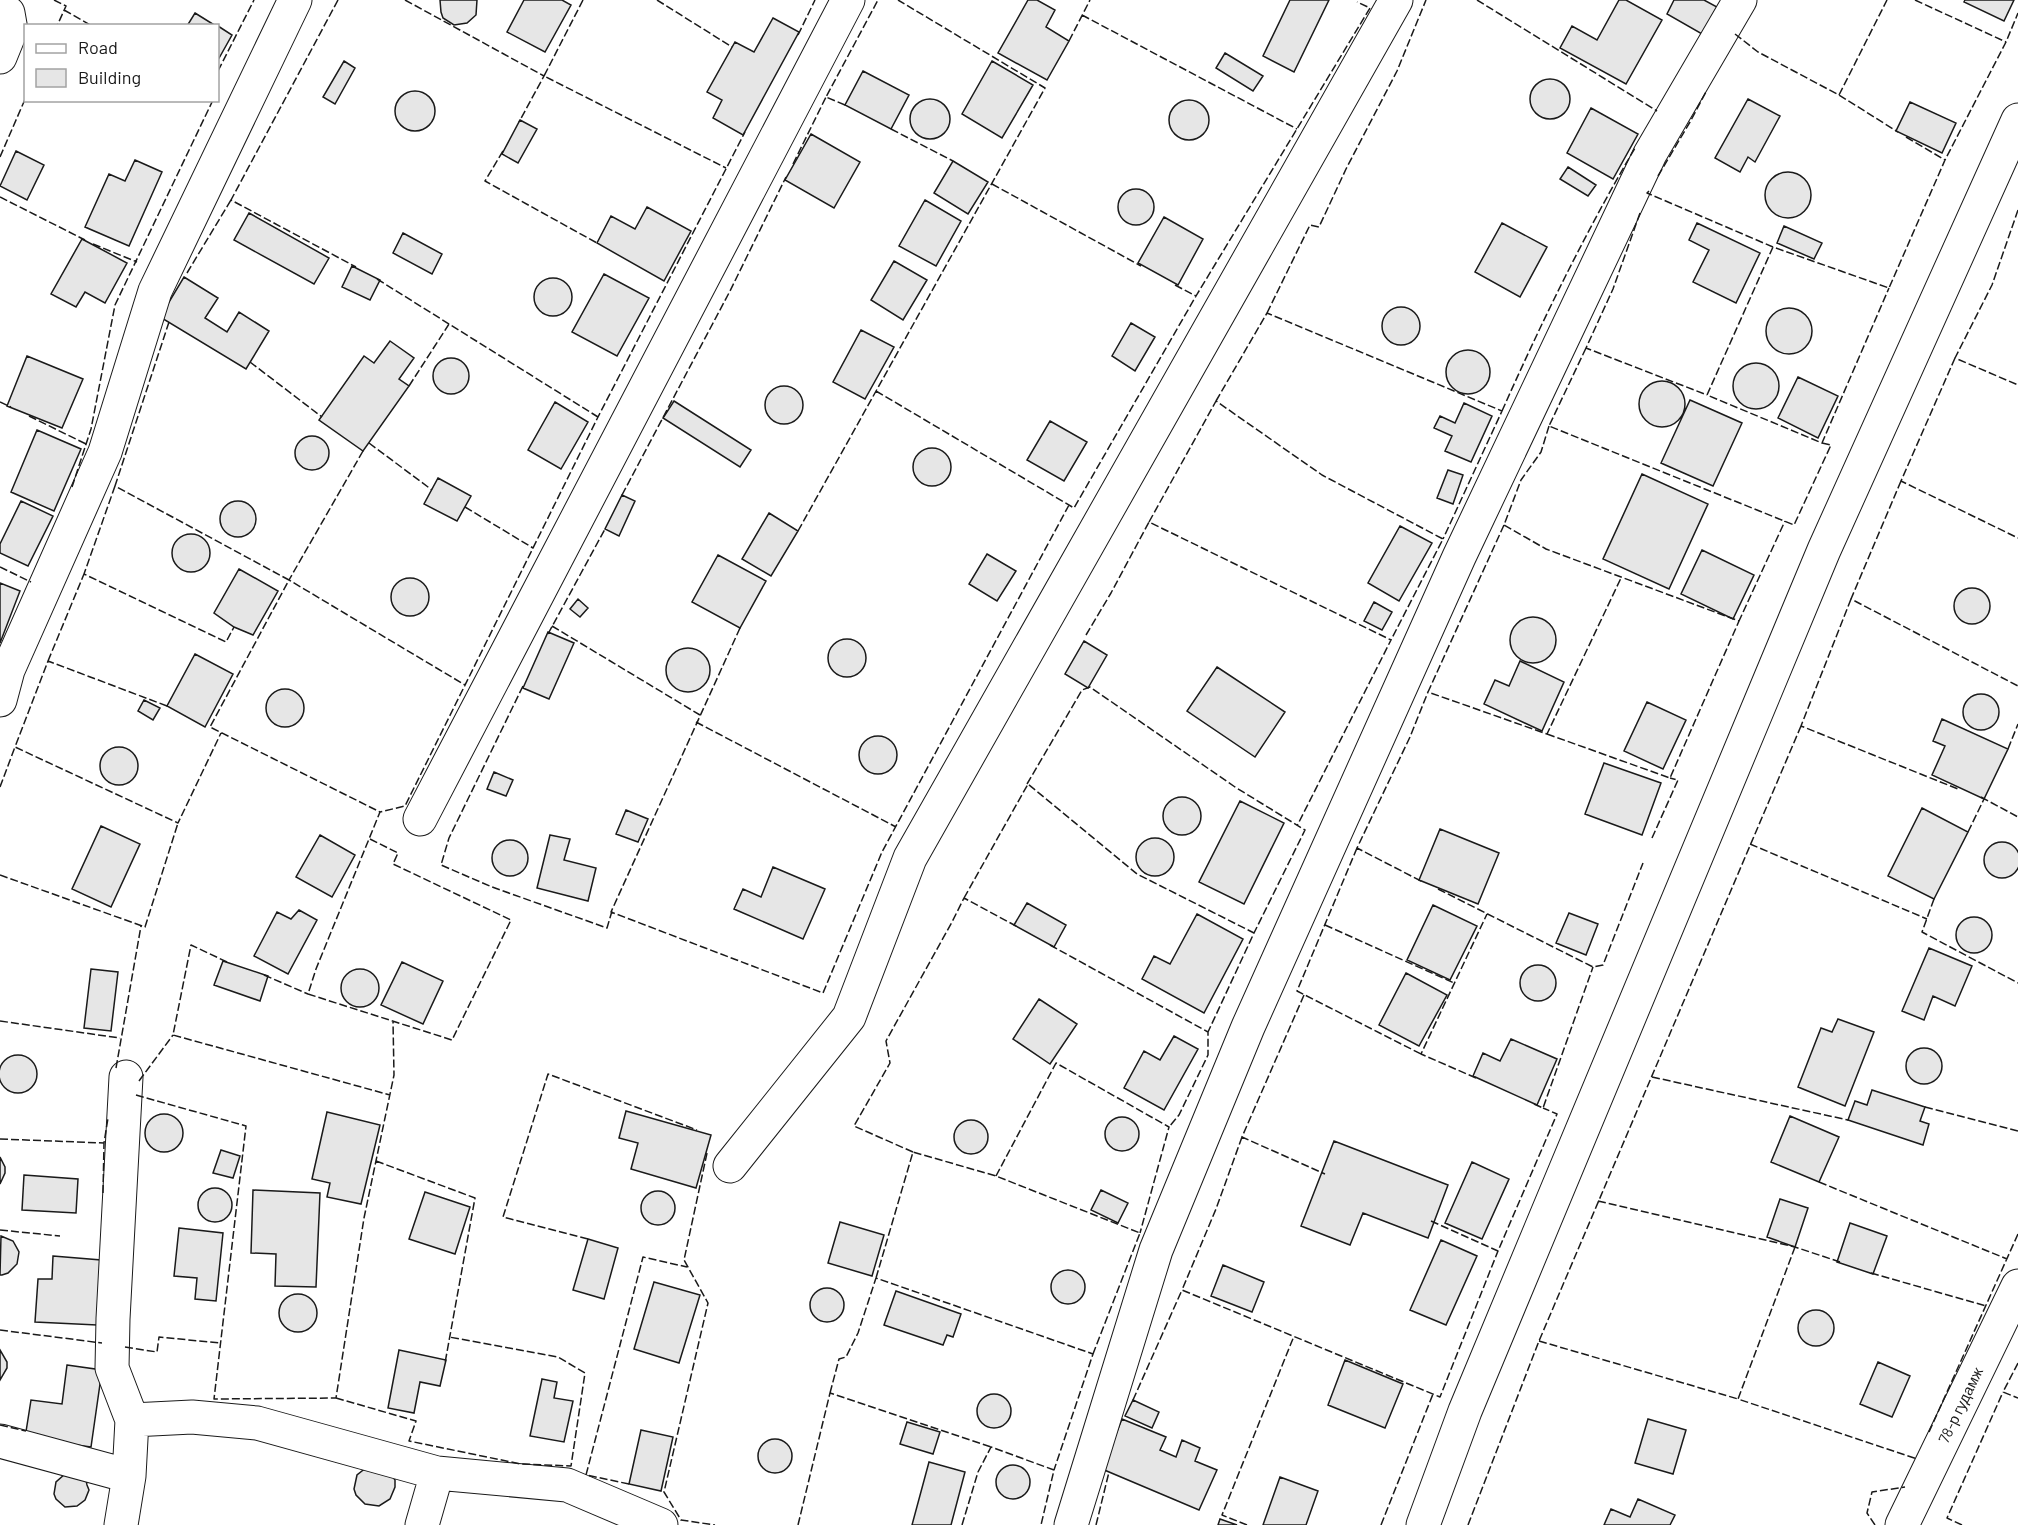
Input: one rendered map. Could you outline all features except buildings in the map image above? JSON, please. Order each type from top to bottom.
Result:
[{"type":"street","points":[[0,700],[8,670],[105,452],[155,291],[295,0]]},
{"type":"street","points":[[420,819],[848,0]]},
{"type":"street","points":[[730,1166],[849,1017],[910,858],[1396,0]]},
{"type":"street","points":[[1071,1525],[1156,1250],[1253,1016],[1459,556],[1650,154],[1740,0]]},
{"type":"street","points":[[0,8],[8,13],[11,30],[0,57]]},
{"type":"street","points":[[1423,1525],[1470,1400],[1824,550],[2018,120]]},
{"type":"street","points":[[121,1525],[129,1476],[132,1420],[112,1368],[126,1077]]},
{"type":"street","name":"78-р гудамж","points":[[1902,1525],[2018,1286]]},
{"type":"street","points":[[132,1420],[192,1418],[257,1423],[437,1473],[567,1485],[661,1525]]},
{"type":"street","points":[[0,1441],[129,1476]]},
{"type":"street","points":[[422,1525],[437,1473]]},
{"type":"fence","points":[[54,0],[66,6],[58,24]]},
{"type":"fence","points":[[219,69],[254,0]]},
{"type":"fence","points":[[338,0],[231,200],[356,267]]},
{"type":"fence","points":[[405,0],[544,76],[519,122]]},
{"type":"fence","points":[[583,0],[544,76],[726,168]]},
{"type":"fence","points":[[657,0],[732,47]]},
{"type":"fence","points":[[798,35],[815,0]]},
{"type":"fence","points":[[845,105],[826,97],[878,0]]},
{"type":"fence","points":[[798,531],[1045,88],[898,0]]},
{"type":"fence","points":[[1069,41],[1090,0]]},
{"type":"fence","points":[[1267,313],[1310,225],[1319,227],[1397,71],[1426,0]]},
{"type":"fence","points":[[1477,0],[1657,111]]},
{"type":"fence","points":[[1839,95],[1887,0]]},
{"type":"fence","points":[[1915,0],[2006,42]]},
{"type":"fence","points":[[876,391],[1074,508],[1196,296],[1370,8],[1357,2]]},
{"type":"fence","points":[[64,10],[88,24]]},
{"type":"fence","points":[[1649,191],[1647,193],[1773,247],[1889,288],[1945,160],[2006,42],[2018,13]]},
{"type":"fence","points":[[1082,15],[1297,129]]},
{"type":"fence","points":[[1735,34],[1758,52],[1839,95],[1898,132]]},
{"type":"fence","points":[[1658,176],[1707,90]]},
{"type":"fence","points":[[793,164],[826,97]]},
{"type":"fence","points":[[0,157],[24,102]]},
{"type":"fence","points":[[72,487],[91,429],[115,305],[212,102]]},
{"type":"fence","points":[[891,129],[953,161]]},
{"type":"fence","points":[[370,839],[398,853],[393,864],[511,920],[452,1040],[308,994],[316,969],[380,812],[405,806],[598,417],[745,132]]},
{"type":"fence","points":[[1906,137],[1945,160]]},
{"type":"fence","points":[[1502,411],[1565,278],[1635,148]]},
{"type":"fence","points":[[503,151],[485,181],[597,243]]},
{"type":"fence","points":[[622,495],[730,291],[786,177]]},
{"type":"fence","points":[[992,184],[1141,266]]},
{"type":"fence","points":[[0,197],[85,240]]},
{"type":"fence","points":[[187,273],[231,200]]},
{"type":"fence","points":[[2018,210],[1992,285],[1955,358],[2018,385]]},
{"type":"fence","points":[[1640,213],[1613,289],[1586,348],[1707,395]]},
{"type":"fence","points":[[93,244],[137,262]]},
{"type":"fence","points":[[1773,247],[1707,395],[1822,443],[1889,288]]},
{"type":"fence","points":[[377,279],[598,417]]},
{"type":"fence","points":[[1175,285],[1196,296]]},
{"type":"fence","points":[[1216,401],[1267,313],[1502,411],[1443,539]]},
{"type":"fence","points":[[169,322],[115,486],[289,580],[210,727],[380,812]]},
{"type":"fence","points":[[409,386],[449,324]]},
{"type":"fence","points":[[1586,348],[1549,426],[1794,525],[1831,445],[1822,443]]},
{"type":"fence","points":[[1955,358],[1901,481],[2018,538]]},
{"type":"fence","points":[[250,362],[322,417]]},
{"type":"fence","points":[[1149,522],[1216,401],[1322,475],[1443,539],[1391,640]]},
{"type":"fence","points":[[0,402],[11,407]]},
{"type":"fence","points":[[29,416],[86,444]]},
{"type":"fence","points":[[1549,426],[1541,452],[1521,480],[1504,525],[1546,549],[1739,621],[1785,521]]},
{"type":"fence","points":[[369,443],[432,490]]},
{"type":"fence","points":[[363,451],[289,580],[465,685]]},
{"type":"fence","points":[[1901,481],[1851,599],[2018,686]]},
{"type":"fence","points":[[115,486],[84,574],[226,642],[234,627]]},
{"type":"fence","points":[[740,628],[611,912],[823,993],[882,852],[1069,505]]},
{"type":"fence","points":[[465,507],[533,548]]},
{"type":"fence","points":[[1086,635],[1149,522],[1391,640],[1297,826]]},
{"type":"fence","points":[[1504,525],[1428,692],[1547,734],[1621,578]]},
{"type":"fence","points":[[548,634],[605,529]]},
{"type":"fence","points":[[0,567],[31,582]]},
{"type":"fence","points":[[48,661],[84,574]]},
{"type":"fence","points":[[1851,599],[1801,726],[1958,789]]},
{"type":"fence","points":[[1547,734],[1670,778],[1739,621]]},
{"type":"fence","points":[[552,626],[700,715]]},
{"type":"fence","points":[[167,706],[48,661],[15,747],[178,823],[221,733]]},
{"type":"fence","points":[[523,686],[449,838],[441,865],[492,887],[607,928],[612,911]]},
{"type":"fence","points":[[1027,784],[1082,690],[1090,687],[1235,787],[1305,830],[1254,933]]},
{"type":"fence","points":[[1421,881],[1357,848],[1410,737],[1428,692]]},
{"type":"fence","points":[[696,722],[896,827]]},
{"type":"fence","points":[[2008,749],[2018,724]]},
{"type":"fence","points":[[1468,1525],[1539,1341],[1801,726]]},
{"type":"fence","points":[[0,787],[15,747]]},
{"type":"fence","points":[[1652,838],[1678,780],[1670,778]]},
{"type":"fence","points":[[964,898],[1028,784],[1137,874],[1254,933],[1208,1032]]},
{"type":"fence","points":[[1981,797],[2018,817]]},
{"type":"fence","points":[[1968,832],[1984,799]]},
{"type":"fence","points":[[0,875],[145,927],[178,823]]},
{"type":"fence","points":[[1750,844],[1927,919]]},
{"type":"fence","points":[[1357,848],[1297,991],[1421,1054]]},
{"type":"fence","points":[[1438,889],[1593,967],[1603,965],[1643,863]]},
{"type":"fence","points":[[913,1152],[854,1126],[890,1063],[886,1041],[964,898],[1016,926]]},
{"type":"fence","points":[[1934,899],[1922,932],[2018,983]]},
{"type":"fence","points":[[1476,1078],[1421,1054],[1487,914]]},
{"type":"fence","points":[[1325,925],[1454,983]]},
{"type":"fence","points":[[116,1068],[141,926]]},
{"type":"fence","points":[[227,962],[191,945],[173,1035],[390,1095]]},
{"type":"fence","points":[[1050,945],[1208,1032],[1208,1055],[1179,1115],[1169,1127]]},
{"type":"fence","points":[[1534,1104],[1543,1108],[1593,967]]},
{"type":"fence","points":[[264,975],[308,994]]},
{"type":"fence","points":[[1304,995],[1242,1137],[1325,1174]]},
{"type":"fence","points":[[0,1021],[120,1038]]},
{"type":"fence","points":[[136,1095],[246,1126],[214,1399],[336,1398],[364,1218],[394,1075],[393,1021]]},
{"type":"fence","points":[[139,1081],[173,1035]]},
{"type":"fence","points":[[996,1176],[1056,1063],[1169,1127],[1140,1233]]},
{"type":"fence","points":[[588,1239],[503,1217],[548,1074],[697,1130]]},
{"type":"fence","points":[[1652,1077],[1848,1120]]},
{"type":"fence","points":[[1925,1107],[2018,1131]]},
{"type":"fence","points":[[1431,1221],[1498,1251],[1557,1114],[1543,1108]]},
{"type":"fence","points":[[103,1193],[104,1143],[108,1118]]},
{"type":"fence","points":[[1242,1137],[1216,1209],[1182,1290],[1440,1397],[1498,1251]]},
{"type":"fence","points":[[0,1139],[104,1143]]},
{"type":"fence","points":[[876,1278],[913,1152],[996,1176],[1140,1233],[1093,1354]]},
{"type":"fence","points":[[707,1153],[684,1260],[708,1303],[664,1492],[681,1520],[715,1525]]},
{"type":"fence","points":[[376,1161],[475,1198],[445,1363]]},
{"type":"fence","points":[[1819,1182],[2007,1259]]},
{"type":"fence","points":[[1598,1201],[1795,1247],[1840,1262]]},
{"type":"fence","points":[[0,1230],[60,1236]]},
{"type":"fence","points":[[1929,1432],[2018,1234]]},
{"type":"fence","points":[[1795,1247],[1738,1399],[1917,1459]]},
{"type":"fence","points":[[629,1484],[586,1475],[643,1257],[687,1267]]},
{"type":"fence","points":[[1871,1273],[1986,1306]]},
{"type":"fence","points":[[830,1393],[839,1359],[846,1357],[858,1333],[876,1278],[1093,1354],[1054,1470]]},
{"type":"fence","points":[[1133,1400],[1182,1290]]},
{"type":"fence","points":[[0,1330],[102,1343]]},
{"type":"fence","points":[[1247,1525],[1222,1515],[1294,1336]]},
{"type":"fence","points":[[125,1347],[157,1352],[159,1337],[220,1343]]},
{"type":"fence","points":[[336,1398],[416,1421],[409,1441],[521,1464],[571,1466],[585,1373],[558,1357],[449,1337]]},
{"type":"fence","points":[[1539,1341],[1738,1399]]},
{"type":"fence","points":[[2018,1363],[2003,1392],[2018,1398]]},
{"type":"fence","points":[[1962,1525],[1947,1518],[2003,1392]]},
{"type":"fence","points":[[798,1525],[830,1393],[991,1447]]},
{"type":"fence","points":[[1381,1525],[1433,1394]]},
{"type":"fence","points":[[0,1425],[26,1431]]},
{"type":"fence","points":[[962,1525],[978,1472],[991,1447],[1054,1470],[1041,1525]]},
{"type":"fence","points":[[1096,1525],[1109,1472]]},
{"type":"fence","points":[[1875,1525],[1867,1513],[1872,1492],[1905,1487]]}]
